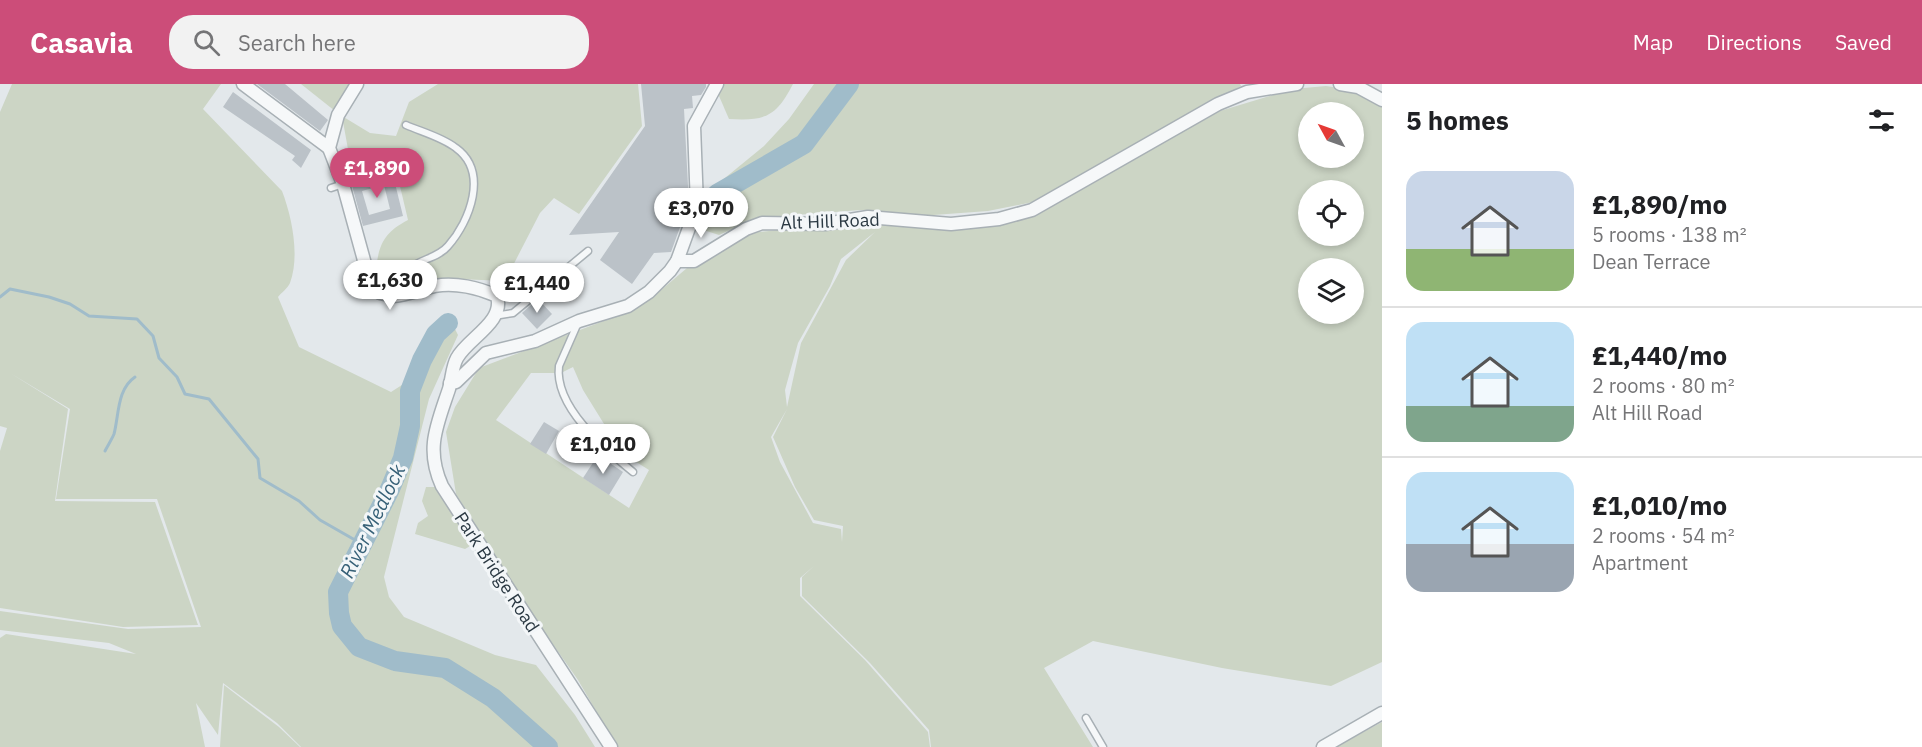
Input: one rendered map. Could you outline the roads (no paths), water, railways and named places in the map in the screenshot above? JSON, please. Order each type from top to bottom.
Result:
[{"type":"street","points":[[243,84],[329,148]]},
{"type":"street","points":[[357,84],[338,115],[329,148],[337,186],[375,290],[386,296],[439,285],[481,289],[497,296],[500,303],[494,316]]},
{"type":"street","points":[[450,383],[456,382],[486,353],[535,341],[579,321],[628,306],[639,299],[677,261],[698,200],[694,126],[717,84]]},
{"type":"street","name":"Alt Hill Road","points":[[677,261],[694,261],[746,229],[762,223],[825,224],[868,217],[951,224],[999,219],[1032,210],[1218,104],[1247,92],[1297,84]]},
{"type":"street","points":[[1340,84],[1358,87],[1382,100]]},
{"type":"street","name":"Park Bridge Road","points":[[494,316],[460,353],[433,433],[435,470],[611,747]]},
{"type":"street","points":[[1323,747],[1382,713]]},
{"type":"lane","points":[[406,125],[456,148],[470,162],[476,179],[471,205],[447,248],[417,261],[409,269],[415,291]]},
{"type":"lane","points":[[494,316],[513,313],[588,251]]},
{"type":"lane","points":[[579,321],[559,366],[566,398],[587,432],[633,472]]},
{"type":"lane","points":[[1086,718],[1103,747]]},
{"type":"waterway","name":"River Medlock","points":[[717,194],[804,144],[849,84]]},
{"type":"waterway","points":[[0,297],[10,289],[70,304],[89,316],[137,319],[153,336],[159,358],[177,377],[185,394],[209,399],[258,459],[260,478],[299,501],[320,520],[362,544]]},
{"type":"waterway","name":"River Medlock","points":[[448,323],[436,334],[422,360],[410,391],[410,426],[403,458],[390,489],[338,592],[342,626],[359,647],[395,661],[445,668],[493,698],[548,747]]},
{"type":"waterway","points":[[105,451],[114,434],[122,395],[129,382],[135,377]]}]
